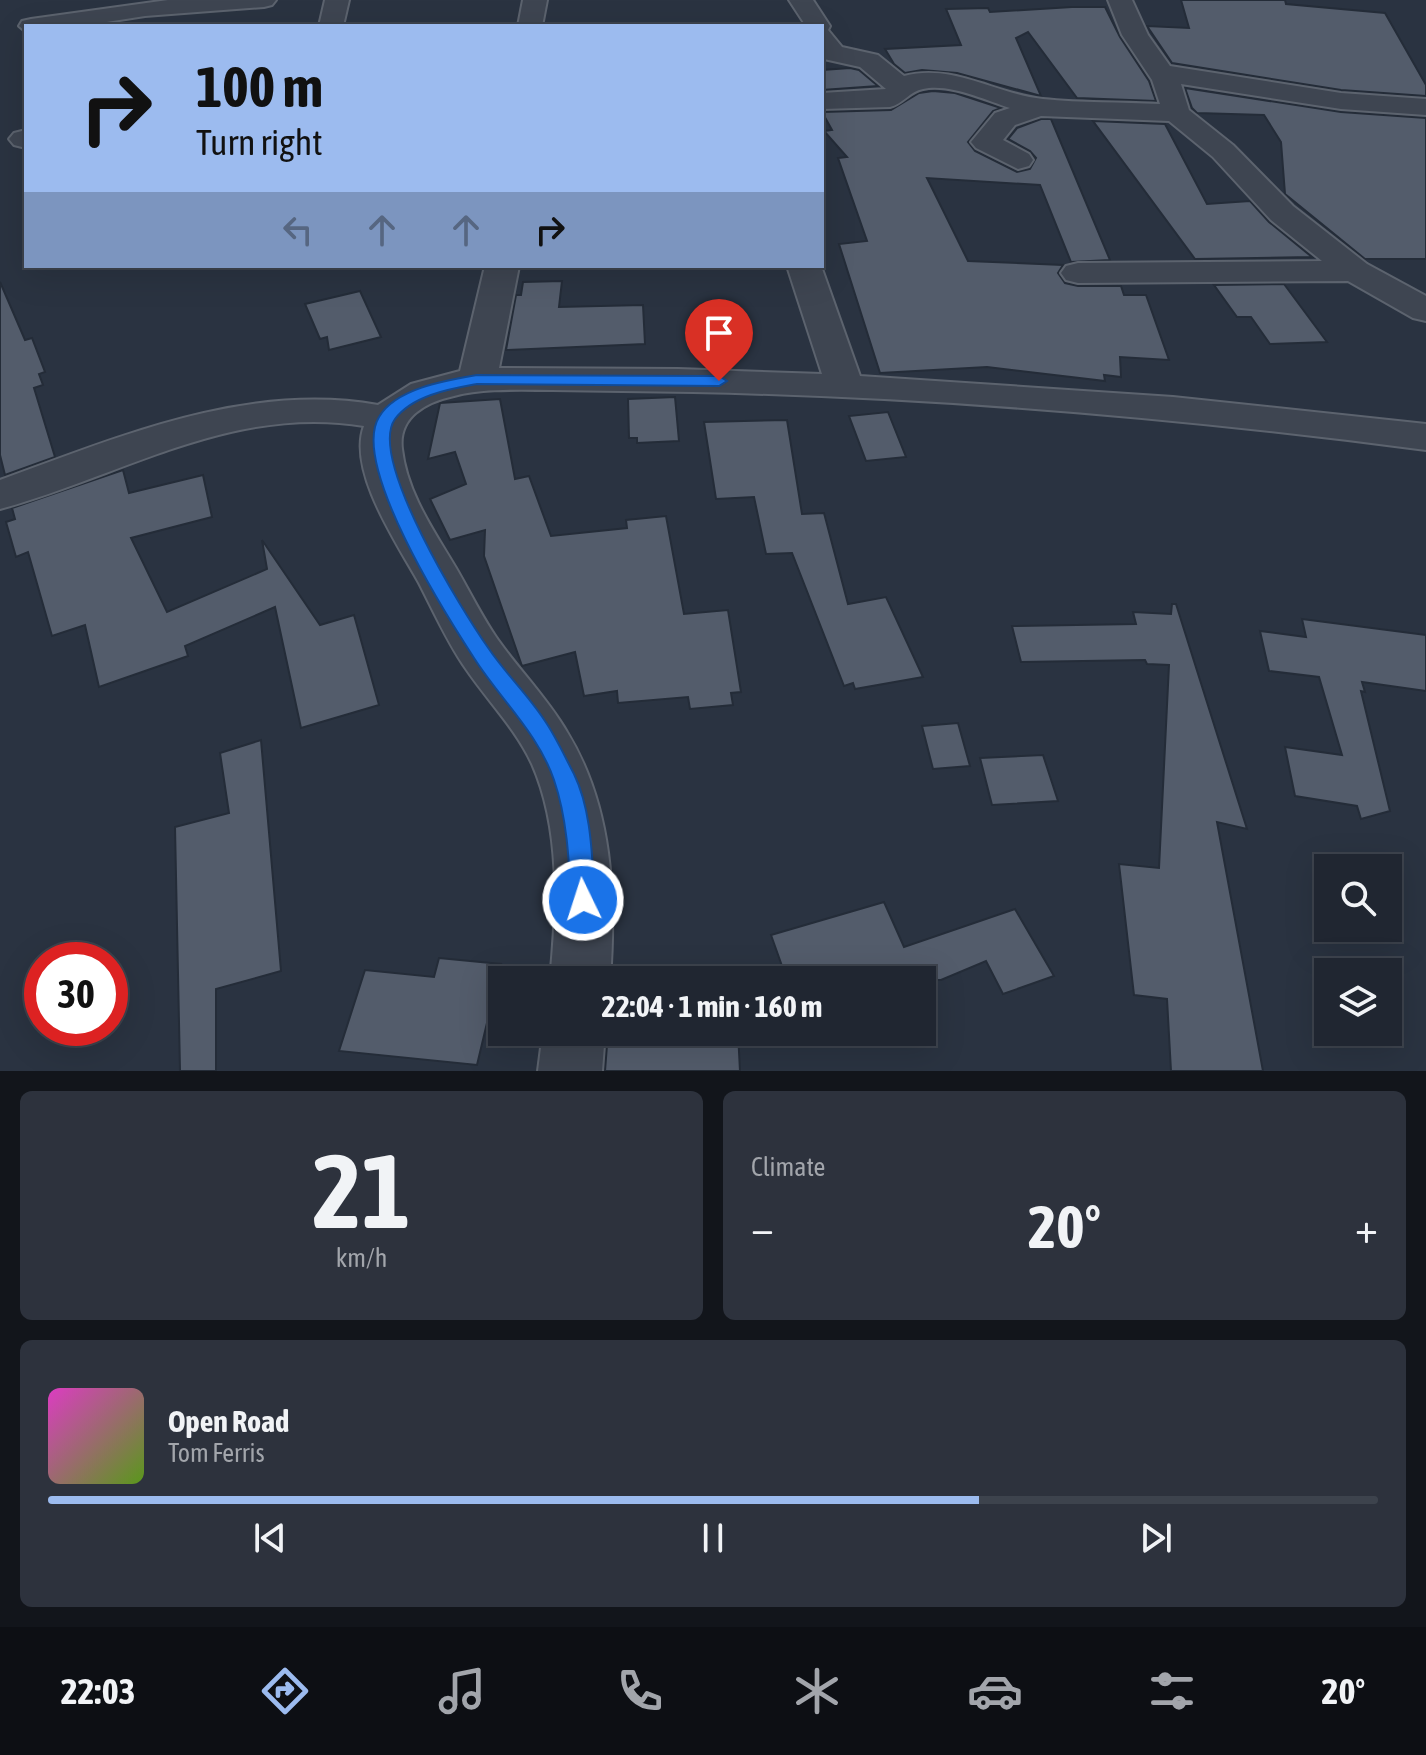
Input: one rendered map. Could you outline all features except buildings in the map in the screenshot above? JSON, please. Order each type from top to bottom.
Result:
[{"type":"street","points":[[42,24],[145,9],[264,0]]},
{"type":"street","points":[[331,24],[337,0]]},
{"type":"street","points":[[530,24],[535,0]]},
{"type":"street","points":[[801,0],[817,24]]},
{"type":"street","points":[[1120,0],[1134,34],[1165,73],[1173,93],[1176,113]]},
{"type":"street","points":[[824,39],[833,53],[869,61],[902,88]]},
{"type":"street","points":[[1165,73],[1341,101],[1426,107]]},
{"type":"street","points":[[824,101],[890,99],[911,82],[928,80],[951,82],[1038,107],[1176,113],[1223,151],[1282,213],[1355,271],[1426,310]]},
{"type":"street","points":[[1018,160],[986,142],[1005,119],[1038,107]]},
{"type":"street","points":[[477,380],[502,268]]},
{"type":"street","points":[[805,268],[845,387]]},
{"type":"street","points":[[1078,273],[1355,271]]},
{"type":"street","points":[[582,966],[586,930],[580,854],[565,779],[537,727],[481,654],[413,536],[393,494],[380,443],[386,418],[411,398],[445,385],[477,380],[655,378],[995,393],[1320,423],[1426,437]]},
{"type":"street","points":[[0,495],[141,442],[184,430],[287,412],[328,410],[386,418]]},
{"type":"street","points":[[570,1071],[573,1046]]},
{"type":"route","points":[[583,900],[579,839],[565,779],[537,727],[481,654],[413,536],[393,494],[380,443],[386,418],[411,398],[445,385],[477,380],[655,378],[719,381]]}]
